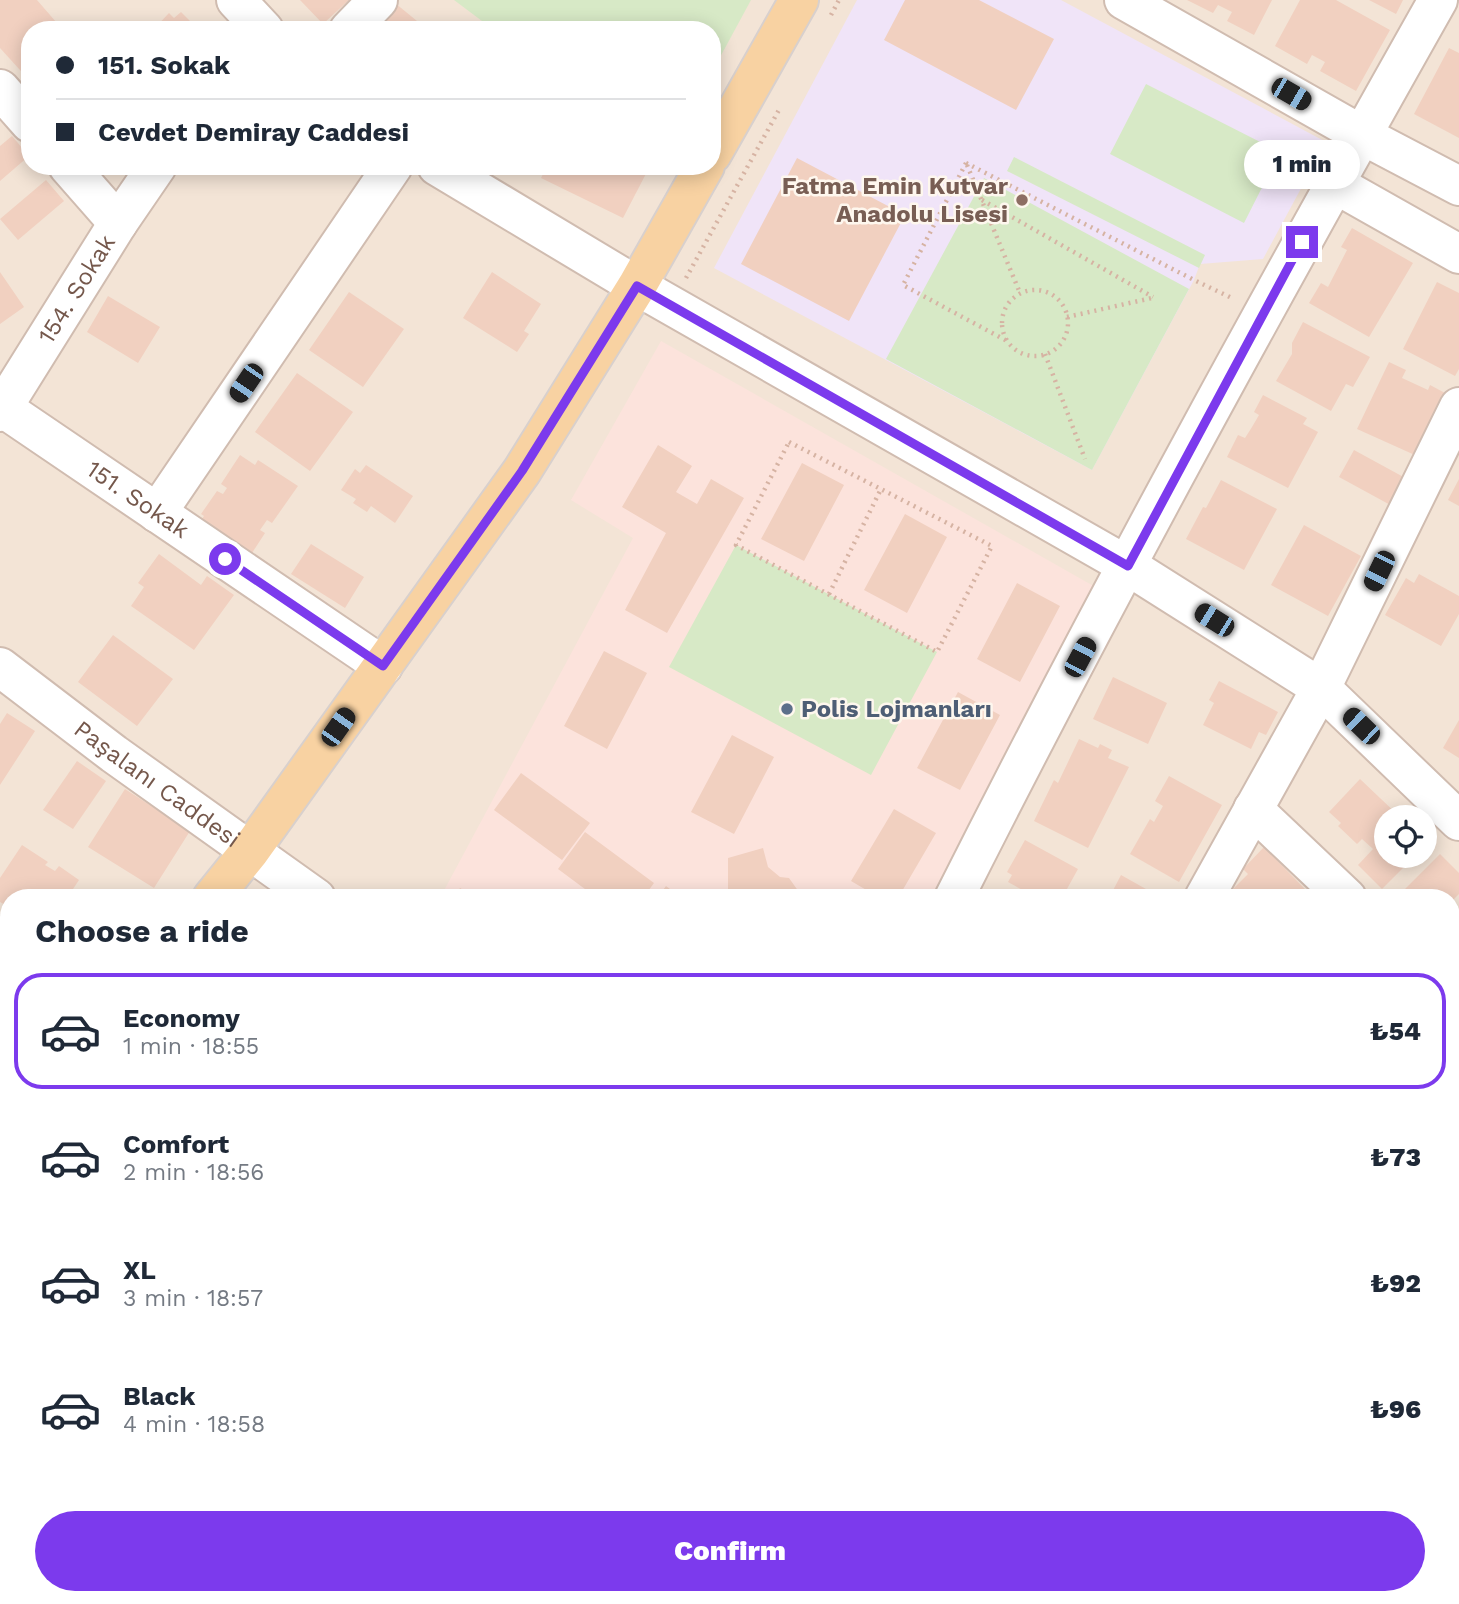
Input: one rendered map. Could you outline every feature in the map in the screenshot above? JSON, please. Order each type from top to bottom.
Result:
[{"type":"main road","points":[[721,141],[813,12]]},
{"type":"main road","points":[[219,889],[250,851],[522,471],[637,286],[700,175]]},
{"type":"street","points":[[358,21],[378,0]]},
{"type":"street","points":[[1124,0],[1362,135],[1459,186]]},
{"type":"street","points":[[959,889],[1264,313],[1438,0]]},
{"type":"street","points":[[0,89],[21,112]]},
{"type":"street","points":[[76,175],[118,223]]},
{"type":"street","name":"154. Sokak","points":[[1,408],[151,175]]},
{"type":"street","points":[[157,513],[387,175]]},
{"type":"street","points":[[453,175],[637,286],[1128,566],[1321,688],[1459,821]]},
{"type":"street","points":[[1335,184],[1459,254]]},
{"type":"street","points":[[1209,889],[1321,688],[1459,407]]},
{"type":"street","name":"151. Sokak","points":[[1,408],[383,666]]},
{"type":"street","name":"Paşalanı Caddesi","points":[[0,667],[114,754],[303,889]]},
{"type":"street","points":[[1253,809],[1337,889]]},
{"type":"path","points":[[813,12],[839,0]]},
{"type":"path","points":[[692,270],[782,106]]},
{"type":"path","points":[[966,163],[1020,293]]},
{"type":"path","points":[[966,163],[1264,313]]},
{"type":"path","points":[[966,163],[903,285],[1007,341],[1024,354],[1035,356],[1055,349],[1063,341],[1068,317],[1059,299],[1039,290],[1020,293],[1009,302],[1004,311],[1003,332],[1007,341]]},
{"type":"path","points":[[982,200],[1153,298],[1068,317]]},
{"type":"path","points":[[1045,354],[1085,459]]},
{"type":"path","points":[[789,442],[992,546],[937,652],[829,594],[736,545],[789,442]]},
{"type":"path","points":[[829,594],[881,489]]},
{"type":"shaded area","points":[[0,0],[1459,0],[1459,889],[0,889]]},
{"type":"shaded area","name":"Fatma Emin Kutvar Anadolu Lisesi","points":[[857,0],[1061,0],[1326,142],[1263,259],[1200,264],[1194,280],[1092,470],[714,268]]},
{"type":"shaded area","name":"Polis Lojmanları","points":[[661,341],[1097,588],[935,889],[445,889],[633,538],[571,500]]},
{"type":"green space","points":[[454,0],[751,0],[721,55],[721,21],[482,21]]},
{"type":"green space","points":[[1146,84],[1280,152],[1244,223],[1110,154]]},
{"type":"green space","points":[[1014,157],[1205,255],[1199,268],[1007,171]]},
{"type":"green space","points":[[984,178],[1189,289],[1092,470],[886,359]]},
{"type":"green space","points":[[736,545],[937,652],[871,775],[669,667]]},
{"type":"building","points":[[0,0],[37,0],[55,21],[21,21],[21,71],[0,48]]},
{"type":"building","points":[[300,0],[349,0],[326,21],[320,21]]},
{"type":"building","points":[[905,0],[979,0],[1054,39],[1016,110],[884,40]]},
{"type":"building","points":[[1187,0],[1272,0],[1254,35],[1227,21],[1232,12],[1218,5],[1213,13]]},
{"type":"building","points":[[1300,0],[1336,0],[1390,30],[1356,91],[1320,71],[1325,62],[1312,55],[1307,64],[1275,46]]},
{"type":"building","points":[[1369,0],[1403,0],[1396,14]]},
{"type":"building","points":[[395,3],[417,21],[381,21]]},
{"type":"building","points":[[181,12],[190,21],[161,21],[169,13],[174,18]]},
{"type":"building","points":[[1449,48],[1459,53],[1459,138],[1414,114]]},
{"type":"building","points":[[12,136],[21,147],[21,163],[0,181],[0,146]]},
{"type":"building","points":[[797,158],[905,215],[849,321],[741,264]]},
{"type":"building","points":[[542,175],[645,175],[623,218],[541,178]]},
{"type":"building","points":[[46,180],[64,201],[18,240],[0,219]]},
{"type":"building","points":[[1352,228],[1413,263],[1369,337],[1309,303],[1321,283],[1328,287],[1347,250],[1341,247]]},
{"type":"building","points":[[0,272],[24,307],[0,324]]},
{"type":"building","points":[[492,272],[541,304],[524,331],[529,334],[517,352],[463,318]]},
{"type":"building","points":[[1437,282],[1459,293],[1459,369],[1455,376],[1403,349]]},
{"type":"building","points":[[349,292],[404,329],[363,387],[309,350]]},
{"type":"building","points":[[108,296],[160,327],[138,363],[87,332]]},
{"type":"building","points":[[1303,322],[1370,357],[1353,387],[1346,384],[1331,411],[1276,381],[1292,354],[1292,343]]},
{"type":"building","points":[[1389,362],[1406,370],[1402,378],[1428,390],[1430,385],[1445,393],[1417,456],[1357,429]]},
{"type":"building","points":[[297,373],[353,412],[310,471],[255,432]]},
{"type":"building","points":[[1263,395],[1307,418],[1303,424],[1318,432],[1288,488],[1227,457],[1238,435],[1245,438],[1259,415],[1254,412]]},
{"type":"building","points":[[658,445],[692,466],[676,492],[697,504],[711,479],[744,498],[667,633],[625,610],[666,533],[622,507]]},
{"type":"building","points":[[1354,450],[1409,480],[1394,507],[1339,477]]},
{"type":"building","points":[[240,455],[255,465],[258,460],[298,486],[272,523],[267,520],[260,530],[265,533],[252,553],[202,519],[204,516],[201,514],[217,491],[223,494],[227,488],[221,484]]},
{"type":"building","points":[[802,463],[844,485],[804,561],[761,539]]},
{"type":"building","points":[[366,465],[413,496],[395,523],[371,506],[367,512],[353,503],[356,499],[341,490],[355,469],[360,473]]},
{"type":"building","points":[[1459,479],[1459,506],[1448,500]]},
{"type":"building","points":[[1221,480],[1277,509],[1244,570],[1186,539]]},
{"type":"building","points":[[905,514],[947,537],[907,613],[864,590]]},
{"type":"building","points":[[1304,525],[1361,556],[1328,616],[1271,585]]},
{"type":"building","points":[[311,544],[364,577],[345,608],[291,574]]},
{"type":"building","points":[[159,554],[201,585],[207,576],[234,595],[194,650],[131,606],[144,587],[138,583]]},
{"type":"building","points":[[1419,574],[1459,596],[1459,614],[1441,646],[1385,615],[1406,578],[1414,583]]},
{"type":"building","points":[[1017,583],[1060,606],[1020,682],[977,659]]},
{"type":"building","points":[[113,635],[173,679],[137,726],[78,682]]},
{"type":"building","points":[[604,651],[647,673],[607,749],[564,726]]},
{"type":"building","points":[[1113,677],[1167,703],[1148,744],[1093,719]]},
{"type":"building","points":[[1219,681],[1278,712],[1266,735],[1259,732],[1251,749],[1203,725],[1214,703],[1209,700]]},
{"type":"building","points":[[958,692],[1000,715],[960,790],[917,768]]},
{"type":"building","points":[[7,713],[35,731],[0,785],[0,724]]},
{"type":"building","points":[[1459,720],[1459,758],[1443,748]]},
{"type":"building","points":[[732,735],[774,757],[734,834],[691,812]]},
{"type":"building","points":[[1079,739],[1098,748],[1100,744],[1112,750],[1108,758],[1129,767],[1088,848],[1034,821],[1054,780],[1058,783]]},
{"type":"building","points":[[77,761],[106,781],[73,829],[43,810]]},
{"type":"building","points":[[521,773],[590,823],[562,860],[494,810]]},
{"type":"building","points":[[1169,776],[1222,805],[1179,882],[1130,854],[1150,819],[1154,822],[1163,806],[1155,801]]},
{"type":"building","points":[[1360,779],[1387,805],[1374,805],[1374,868],[1403,868],[1382,889],[1358,865],[1373,849],[1362,839],[1357,844],[1338,826],[1341,823],[1329,812]]},
{"type":"building","points":[[125,789],[190,831],[154,888],[88,847]]},
{"type":"building","points":[[894,809],[936,833],[903,889],[865,889],[851,881]]},
{"type":"building","points":[[585,832],[654,883],[650,889],[585,889],[558,869]]},
{"type":"building","points":[[1025,840],[1078,869],[1067,889],[1021,889],[1008,882],[1012,875],[1007,872]]},
{"type":"building","points":[[22,845],[48,862],[45,865],[55,871],[59,866],[79,880],[73,889],[0,889],[0,878]]},
{"type":"building","points":[[1264,847],[1305,889],[1233,889],[1248,874],[1243,869]]},
{"type":"building","points":[[763,848],[768,867],[780,877],[789,878],[797,889],[728,889],[728,858]]},
{"type":"building","points":[[1440,854],[1459,873],[1459,889],[1405,889],[1426,868],[1437,868],[1437,857]]},
{"type":"building","points":[[1121,875],[1146,889],[1114,889]]},
{"type":"place","name":"Fatma Emin Kutvar Anadolu Lisesi","points":[[1022,200]]},
{"type":"place","name":"Polis Lojmanları","points":[[787,709]]},
{"type":"route","points":[[225,559],[383,666],[522,471],[637,286],[1128,566],[1302,242]]}]
